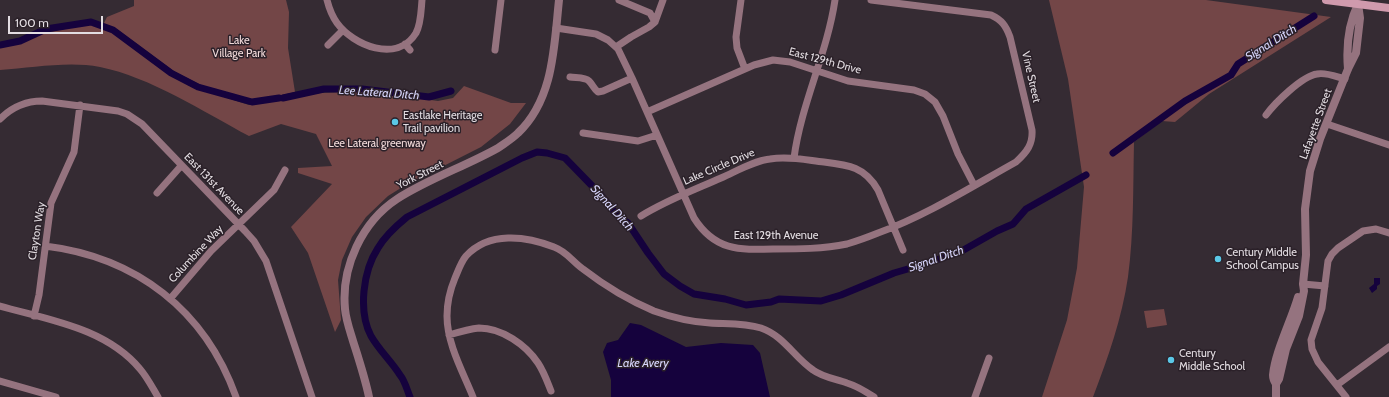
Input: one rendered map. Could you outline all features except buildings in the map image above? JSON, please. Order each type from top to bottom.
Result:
[{"type":"main road","points":[[1326,0],[1358,2],[1389,8]]},
{"type":"street","points":[[327,0],[336,22],[343,30],[359,42],[373,47],[392,49],[405,44],[412,38],[418,28],[422,0]]},
{"type":"street","points":[[495,50],[501,0]]},
{"type":"street","name":"York Street","points":[[369,397],[345,309],[347,274],[356,247],[363,233],[374,220],[397,199],[498,148],[524,127],[537,108],[547,86],[552,66],[559,0]]},
{"type":"street","points":[[618,0],[650,13],[655,22]]},
{"type":"street","points":[[616,47],[655,22],[663,0]]},
{"type":"street","points":[[742,0],[736,44],[745,69]]},
{"type":"street","points":[[794,158],[799,125],[818,71],[830,28],[835,0]]},
{"type":"street","name":"Vine Street","points":[[871,0],[991,15],[1002,21],[1010,37],[1032,130],[1032,140],[1027,152]]},
{"type":"street","name":"Lafayette Street","points":[[1276,397],[1276,384],[1279,379],[1286,349],[1298,316],[1304,291],[1303,284],[1306,262],[1306,196],[1315,154],[1348,69],[1346,53],[1350,24],[1358,2]]},
{"type":"street","name":"East 129th Avenue","points":[[556,28],[596,34],[608,40],[616,47],[622,56],[694,218],[706,234],[723,245],[734,248],[754,249],[830,247],[855,241],[919,216],[1016,162],[1027,152]]},
{"type":"street","points":[[328,45],[343,30]]},
{"type":"street","points":[[405,44],[410,50]]},
{"type":"street","name":"East 129th Drive","points":[[647,112],[764,62],[773,60],[790,62],[848,81],[914,90],[925,94],[931,99],[943,116],[958,154],[974,185]]},
{"type":"street","points":[[1266,115],[1277,101],[1311,76],[1322,74],[1345,80]]},
{"type":"street","points":[[570,77],[589,81],[598,92],[632,78]]},
{"type":"street","name":"East 131st Avenue","points":[[0,119],[19,105],[36,101],[50,101],[118,111],[142,124],[254,241],[266,261],[312,397]]},
{"type":"street","name":"Clayton Way","points":[[34,316],[39,295],[51,203],[74,152],[80,105]]},
{"type":"street","points":[[1327,124],[1389,145]]},
{"type":"street","points":[[583,134],[638,141],[657,135]]},
{"type":"street","name":"Lake Circle Drive","points":[[642,216],[683,194],[762,161],[780,158],[794,158],[845,165],[860,170],[871,179],[878,190],[903,250]]},
{"type":"street","points":[[158,194],[182,166]]},
{"type":"street","name":"Columbine Way","points":[[170,299],[206,256],[274,190],[286,170]]},
{"type":"street","points":[[1346,397],[1318,362],[1312,349],[1311,340],[1322,308],[1328,261],[1338,248],[1363,231],[1376,229],[1389,233]]},
{"type":"street","points":[[473,397],[449,335],[447,317],[448,303],[452,286],[458,270],[466,256],[476,248],[499,238],[514,237],[539,242],[556,248],[570,257],[581,268],[614,292],[655,311],[695,322],[746,324],[775,334],[814,372],[865,390],[874,397]]},
{"type":"street","points":[[45,246],[70,250],[100,259],[123,269],[145,281],[178,305],[198,326],[210,344],[225,371],[236,397]]},
{"type":"street","points":[[1303,284],[1325,286]]},
{"type":"street","points":[[0,306],[74,327],[108,342],[139,368],[158,397]]},
{"type":"street","points":[[449,335],[478,328],[502,334],[514,340],[533,356],[539,364],[551,391]]},
{"type":"street","points":[[1337,385],[1389,347]]},
{"type":"street","points":[[975,397],[989,358]]},
{"type":"street","points":[[0,382],[56,397]]},
{"type":"green space","name":"Lake Village Park","points":[[134,0],[286,0],[289,12],[288,48],[295,92],[251,102],[201,85],[175,72],[118,30],[103,25],[107,17],[134,6]]},
{"type":"green space","points":[[1049,0],[1206,0],[1331,17],[1209,94],[1175,122],[1162,121],[1134,142],[1132,226],[1128,277],[1114,338],[1093,397],[1042,397],[1067,320],[1077,268],[1084,187],[1068,79]]},
{"type":"green space","name":"Lee Lateral greenway","points":[[89,24],[112,31],[159,67],[190,86],[249,105],[320,93],[366,91],[438,101],[453,98],[464,86],[511,103],[526,103],[510,124],[481,147],[404,186],[388,196],[366,217],[352,237],[342,260],[338,280],[341,320],[335,332],[308,253],[291,227],[332,184],[298,173],[298,168],[332,166],[316,134],[281,124],[249,136],[157,87],[119,72],[100,67],[88,65],[63,65],[0,70],[0,47],[14,45],[45,33]]},
{"type":"green space","points":[[1164,309],[1167,325],[1147,328],[1144,311]]},
{"type":"water","points":[[1374,278],[1380,278],[1380,284],[1372,293],[1369,288],[1374,284]]},
{"type":"water","name":"Lake Avery","points":[[630,323],[641,325],[686,347],[721,343],[753,345],[760,353],[770,397],[611,397],[611,380],[603,352],[607,343],[618,340]]},
{"type":"waterway","name":"Signal Ditch","points":[[1113,153],[1185,101],[1231,75],[1238,64],[1314,16]]},
{"type":"waterway","name":"Lee Lateral Ditch","points":[[0,45],[20,41],[46,29],[91,22],[113,30],[171,73],[198,87],[252,102],[279,98]]},
{"type":"waterway","name":"Lee Lateral Ditch","points":[[283,98],[324,89],[362,89],[429,97],[451,91]]},
{"type":"waterway","name":"Signal Ditch","points":[[410,397],[402,377],[371,336],[364,315],[364,291],[373,257],[387,235],[407,217],[522,158],[537,152],[565,158],[600,194],[617,215],[628,223],[664,274],[680,286],[694,294],[725,299],[746,305],[771,302],[779,299],[821,301],[841,295],[894,273],[960,252],[997,231],[1013,224],[1026,209],[1086,175]]},
{"type":"place","name":"Eastlake Heritage Trail pavilion","points":[[395,122]]},
{"type":"place","name":"Century Middle School Campus","points":[[1218,259]]},
{"type":"place","name":"Century Middle School","points":[[1171,360]]}]
